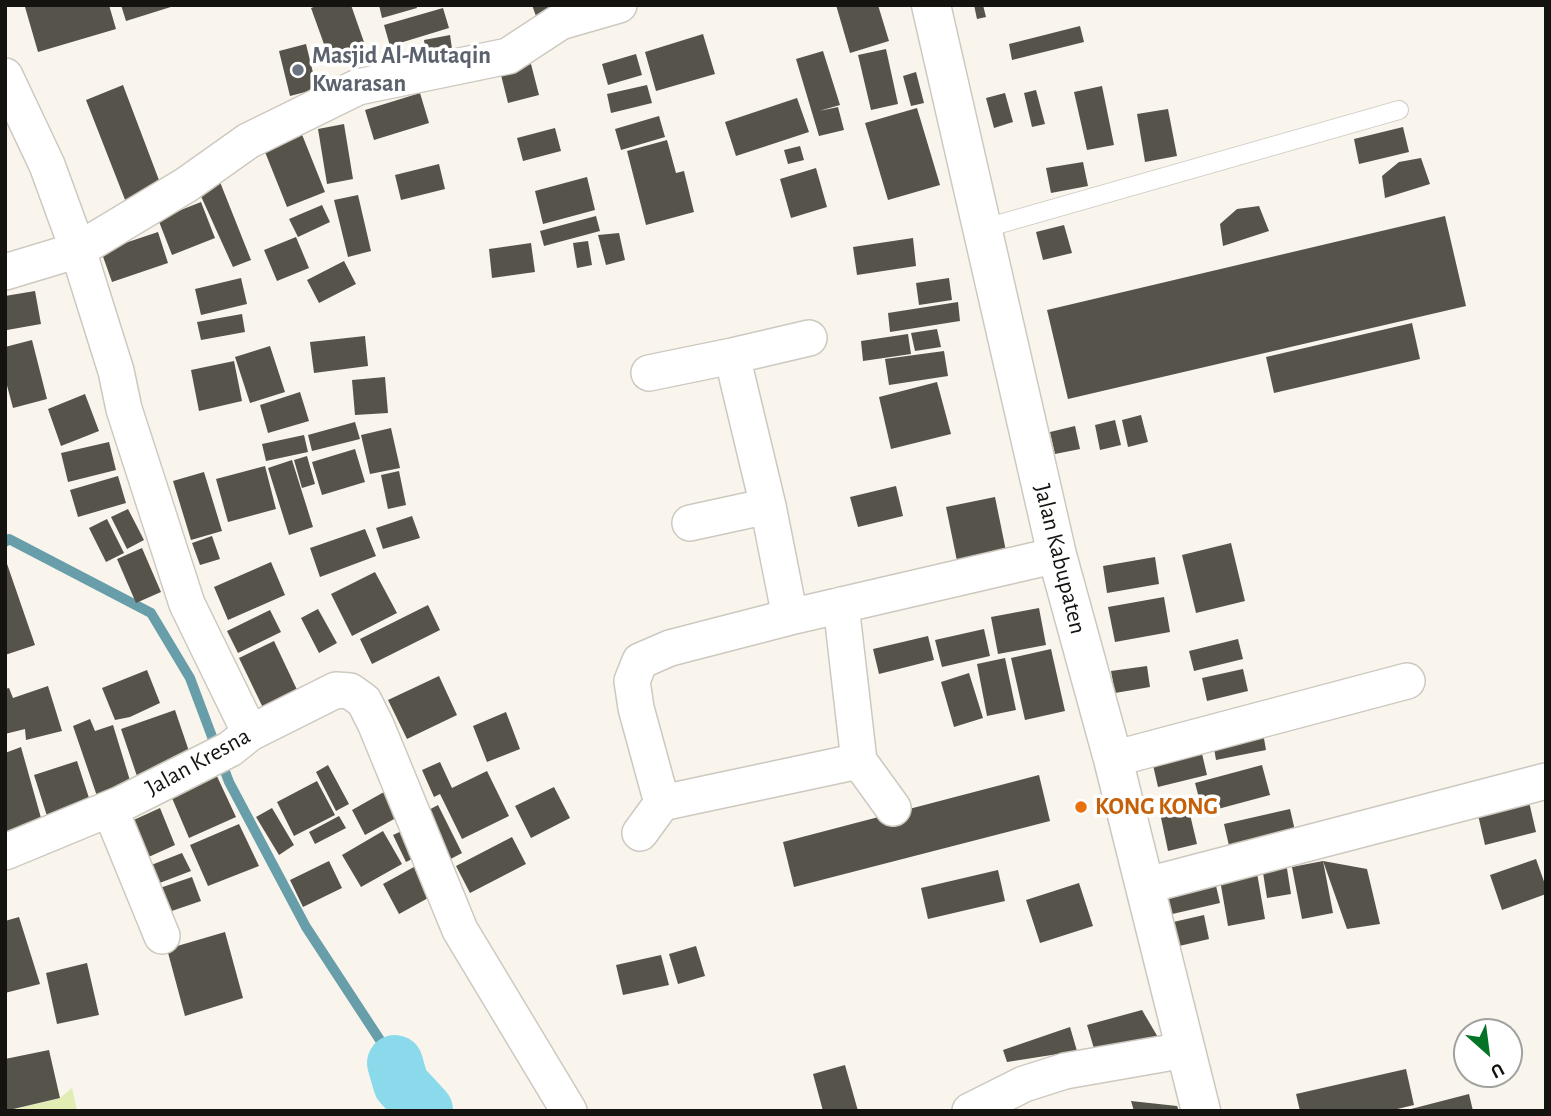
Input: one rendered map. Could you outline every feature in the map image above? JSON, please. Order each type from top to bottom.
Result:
[{"type":"main road","name":"Jalan Kabupaten","points":[[931,5],[1057,555],[1113,759],[1201,1111]]},
{"type":"street","points":[[5,272],[78,250],[186,185],[248,141],[358,87],[508,56],[560,22],[619,5]]},
{"type":"street","points":[[5,76],[47,165],[78,250],[116,371],[124,409],[187,604],[240,741]]},
{"type":"street","points":[[649,373],[809,338]]},
{"type":"street","points":[[732,356],[768,506],[790,617]]},
{"type":"street","points":[[690,523],[768,506]]},
{"type":"street","points":[[662,803],[636,708],[632,681],[640,660],[670,648],[790,617],[1057,555]]},
{"type":"street","points":[[841,605],[859,761],[893,808]]},
{"type":"street","points":[[1113,759],[1407,681]]},
{"type":"street","name":"Jalan Kresna","points":[[5,852],[110,808],[197,765],[336,690],[350,691],[364,701],[376,725],[460,930],[569,1111]]},
{"type":"street","points":[[640,833],[662,803],[859,761]]},
{"type":"street","points":[[1144,886],[1546,781]]},
{"type":"street","points":[[110,808],[162,936]]},
{"type":"street","points":[[970,1111],[1024,1084],[1065,1071],[1185,1051]]},
{"type":"lane","points":[[982,229],[1399,110]]},
{"type":"green space","points":[[72,1088],[77,1111],[8,1111],[60,1098]]},
{"type":"building","points":[[109,5],[116,29],[38,52],[25,7]]},
{"type":"building","points":[[121,5],[174,5],[174,6],[126,21]]},
{"type":"building","points":[[319,5],[351,5],[365,45],[329,58],[311,8]]},
{"type":"building","points":[[379,5],[416,5],[417,8],[382,18]]},
{"type":"building","points":[[532,5],[576,5],[537,19]]},
{"type":"building","points":[[836,5],[878,5],[889,41],[850,53]]},
{"type":"building","points":[[974,5],[983,5],[986,17],[977,19]]},
{"type":"building","points":[[443,8],[449,28],[390,46],[384,25]]},
{"type":"building","points":[[1080,26],[1084,42],[1012,60],[1009,44]]},
{"type":"building","points":[[703,34],[715,74],[656,91],[645,52]]},
{"type":"building","points":[[450,35],[453,56],[427,60],[424,40]]},
{"type":"building","name":"Masjid Al-Mutaqin Kwarasan","points":[[306,44],[317,89],[290,96],[279,51]]},
{"type":"building","points":[[886,49],[898,104],[871,110],[858,55]]},
{"type":"building","points":[[823,51],[840,105],[819,111],[838,107],[844,130],[819,136],[796,59]]},
{"type":"building","points":[[636,54],[642,75],[608,85],[602,64]]},
{"type":"building","points":[[531,64],[539,95],[508,103],[500,71]]},
{"type":"building","points":[[916,72],[924,103],[911,106],[903,76]]},
{"type":"building","points":[[123,85],[165,196],[129,210],[86,100]]},
{"type":"building","points":[[647,85],[652,103],[611,113],[607,94]]},
{"type":"building","points":[[1102,86],[1114,145],[1087,150],[1074,92]]},
{"type":"building","points":[[1036,90],[1045,124],[1032,127],[1024,93]]},
{"type":"building","points":[[420,93],[429,123],[374,140],[365,110]]},
{"type":"building","points":[[1005,93],[1013,122],[994,128],[986,98]]},
{"type":"building","points":[[797,98],[809,132],[736,156],[725,122]]},
{"type":"building","points":[[917,108],[940,185],[888,200],[865,123]]},
{"type":"building","points":[[1168,109],[1177,156],[1145,162],[1137,114]]},
{"type":"building","points":[[659,116],[665,137],[621,150],[615,129]]},
{"type":"building","points":[[297,122],[325,192],[287,207],[259,137]]},
{"type":"building","points":[[344,124],[353,179],[327,184],[318,129]]},
{"type":"building","points":[[1403,127],[1409,152],[1359,164],[1354,139]]},
{"type":"building","points":[[555,128],[561,151],[523,161],[517,138]]},
{"type":"building","points":[[667,140],[676,173],[684,171],[694,212],[646,225],[627,151]]},
{"type":"building","points":[[800,146],[804,160],[788,164],[784,150]]},
{"type":"building","points":[[1421,158],[1430,184],[1385,198],[1382,176],[1399,162]]},
{"type":"building","points":[[1083,162],[1088,186],[1051,193],[1046,168]]},
{"type":"building","points":[[439,164],[445,189],[401,200],[395,175]]},
{"type":"building","points":[[816,168],[827,207],[791,218],[780,179]]},
{"type":"building","points":[[587,177],[595,210],[543,224],[535,191]]},
{"type":"building","points":[[220,182],[251,260],[233,267],[200,194]]},
{"type":"building","points":[[358,195],[371,251],[348,257],[334,200]]},
{"type":"building","points":[[201,202],[215,238],[172,255],[158,219]]},
{"type":"building","points":[[322,205],[330,222],[298,237],[289,219]]},
{"type":"building","points":[[1259,206],[1269,231],[1223,246],[1220,224],[1237,209]]},
{"type":"building","points":[[596,216],[600,231],[544,246],[540,231]]},
{"type":"building","points":[[1445,216],[1466,306],[1068,399],[1047,310]]},
{"type":"building","points":[[1064,225],[1072,253],[1043,260],[1036,232]]},
{"type":"building","points":[[158,232],[168,263],[112,282],[101,251]]},
{"type":"building","points":[[619,233],[625,260],[606,265],[598,235]]},
{"type":"building","points":[[296,237],[309,268],[277,281],[264,250]]},
{"type":"building","points":[[913,238],[916,266],[857,275],[853,247]]},
{"type":"building","points":[[588,241],[592,265],[577,268],[573,243]]},
{"type":"building","points":[[531,243],[535,272],[492,278],[489,249]]},
{"type":"building","points":[[344,261],[356,284],[319,303],[307,280]]},
{"type":"building","points":[[241,278],[247,304],[201,315],[195,289]]},
{"type":"building","points":[[949,278],[952,300],[919,305],[916,283]]},
{"type":"building","points":[[35,291],[41,324],[7,330],[5,296]]},
{"type":"building","points":[[958,302],[960,321],[890,332],[888,313]]},
{"type":"building","points":[[242,314],[245,332],[201,340],[197,322]]},
{"type":"building","points":[[1412,323],[1420,359],[1274,393],[1266,357]]},
{"type":"building","points":[[937,329],[941,347],[915,351],[911,333]]},
{"type":"building","points":[[908,334],[911,354],[863,361],[861,341]]},
{"type":"building","points":[[365,336],[368,366],[314,373],[310,342]]},
{"type":"building","points":[[32,340],[47,399],[13,408],[5,378],[5,347]]},
{"type":"building","points":[[270,346],[285,392],[250,403],[235,357]]},
{"type":"building","points":[[944,351],[948,376],[889,385],[885,359]]},
{"type":"building","points":[[234,361],[242,401],[199,411],[191,370]]},
{"type":"building","points":[[385,377],[388,413],[355,415],[352,380]]},
{"type":"building","points":[[937,382],[951,434],[891,449],[879,397]]},
{"type":"building","points":[[300,392],[309,421],[268,433],[260,405]]},
{"type":"building","points":[[85,394],[99,431],[61,446],[48,409]]},
{"type":"building","points":[[1141,415],[1148,442],[1128,447],[1122,420]]},
{"type":"building","points":[[1115,420],[1121,445],[1100,450],[1095,425]]},
{"type":"building","points":[[355,422],[360,439],[312,451],[308,435]]},
{"type":"building","points":[[1075,426],[1080,449],[1055,454],[1050,432]]},
{"type":"building","points":[[391,428],[400,468],[370,474],[361,435]]},
{"type":"building","points":[[304,435],[308,452],[266,461],[262,444]]},
{"type":"building","points":[[109,442],[116,470],[68,482],[61,453]]},
{"type":"building","points":[[355,449],[365,482],[322,495],[312,462]]},
{"type":"building","points":[[307,456],[315,484],[302,488],[294,460]]},
{"type":"building","points":[[292,460],[313,527],[289,535],[268,468]]},
{"type":"building","points":[[265,466],[276,509],[228,522],[216,479]]},
{"type":"building","points":[[399,471],[406,505],[388,509],[381,475]]},
{"type":"building","points":[[204,472],[222,531],[191,540],[173,481]]},
{"type":"building","points":[[118,476],[126,503],[78,517],[70,490]]},
{"type":"building","points":[[896,486],[903,516],[858,527],[850,497]]},
{"type":"building","points":[[995,497],[1006,551],[957,561],[946,507]]},
{"type":"building","points":[[128,509],[144,540],[127,549],[111,517]]},
{"type":"building","points":[[412,516],[420,538],[383,549],[376,528]]},
{"type":"building","points":[[107,519],[124,553],[106,562],[89,528]]},
{"type":"building","points":[[365,529],[376,556],[320,577],[310,548]]},
{"type":"building","points":[[212,536],[220,559],[200,565],[192,543]]},
{"type":"building","points":[[1231,543],[1245,601],[1196,613],[1182,555]]},
{"type":"building","points":[[142,548],[161,592],[136,603],[117,559]]},
{"type":"building","points":[[1155,557],[1159,584],[1107,593],[1103,566]]},
{"type":"building","points":[[5,558],[35,645],[5,655]]},
{"type":"building","points":[[271,562],[285,595],[228,620],[214,587]]},
{"type":"building","points":[[375,572],[397,613],[352,636],[331,594]]},
{"type":"building","points":[[1164,597],[1170,632],[1115,642],[1108,607]]},
{"type":"building","points":[[428,605],[440,630],[372,664],[360,639]]},
{"type":"building","points":[[1039,608],[1046,645],[998,654],[991,617]]},
{"type":"building","points":[[318,609],[337,643],[319,653],[301,618]]},
{"type":"building","points":[[270,610],[281,632],[238,653],[227,631]]},
{"type":"building","points":[[984,629],[990,656],[942,667],[935,640]]},
{"type":"building","points":[[928,636],[934,660],[879,674],[873,649]]},
{"type":"building","points":[[1238,639],[1243,659],[1194,671],[1189,651]]},
{"type":"building","points":[[274,641],[299,694],[265,712],[239,658]]},
{"type":"building","points":[[1051,649],[1065,711],[1025,720],[1011,658]]},
{"type":"building","points":[[1005,658],[1016,710],[987,716],[977,664]]},
{"type":"building","points":[[1147,666],[1150,687],[1115,693],[1111,671]]},
{"type":"building","points":[[1243,669],[1248,691],[1207,701],[1202,678]]},
{"type":"building","points":[[147,670],[160,703],[130,717],[115,720],[102,688]]},
{"type":"building","points":[[969,673],[983,718],[954,727],[941,682]]},
{"type":"building","points":[[439,676],[457,715],[407,739],[388,700]]},
{"type":"building","points":[[48,686],[62,731],[26,740],[25,729],[5,734],[5,689],[9,688],[13,698]]},
{"type":"building","points":[[175,710],[193,763],[139,782],[121,729]]},
{"type":"building","points":[[506,712],[520,749],[487,762],[473,726]]},
{"type":"building","points":[[90,719],[95,731],[113,725],[132,787],[98,799],[73,726]]},
{"type":"building","points":[[1262,727],[1266,750],[1216,760],[1212,736]]},
{"type":"building","points":[[1199,741],[1207,775],[1158,787],[1150,752]]},
{"type":"building","points":[[21,747],[43,825],[5,840],[5,753]]},
{"type":"building","points":[[77,761],[90,801],[47,816],[34,775]]},
{"type":"building","points":[[440,762],[452,788],[487,771],[509,816],[462,839],[440,794],[434,797],[422,770]]},
{"type":"building","points":[[328,765],[349,804],[336,811],[316,772]]},
{"type":"building","points":[[1262,765],[1270,795],[1203,813],[1195,783]]},
{"type":"building","points":[[215,772],[236,817],[189,838],[169,791]]},
{"type":"building","points":[[1039,775],[1050,821],[794,887],[783,842]]},
{"type":"building","points":[[317,781],[335,815],[294,836],[277,802]]},
{"type":"building","points":[[554,787],[570,818],[531,838],[515,806]]},
{"type":"building","points":[[391,788],[405,813],[365,835],[352,810]]},
{"type":"building","points":[[1526,789],[1536,832],[1485,845],[1475,802]]},
{"type":"building","points":[[438,805],[462,853],[445,862],[421,814]]},
{"type":"building","points":[[1188,806],[1197,844],[1168,851],[1160,813]]},
{"type":"building","points":[[160,808],[175,845],[142,860],[127,823]]},
{"type":"building","points":[[272,808],[294,845],[279,855],[256,817]]},
{"type":"building","points":[[1290,809],[1296,835],[1230,850],[1224,824]]},
{"type":"building","points":[[339,816],[346,828],[315,844],[309,832]]},
{"type":"building","points":[[239,824],[259,866],[208,886],[190,845]]},
{"type":"building","points":[[406,829],[420,855],[406,862],[393,835]]},
{"type":"building","points":[[383,831],[402,864],[361,887],[342,855]]},
{"type":"building","points":[[512,837],[526,864],[470,893],[456,866]]},
{"type":"building","points":[[182,853],[191,871],[149,887],[141,869]]},
{"type":"building","points":[[1285,856],[1291,894],[1267,898],[1261,860]]},
{"type":"building","points":[[1536,859],[1546,894],[1502,910],[1490,875]]},
{"type":"building","points":[[329,861],[342,888],[303,907],[290,880]]},
{"type":"building","points":[[1323,861],[1367,869],[1380,924],[1347,929]]},
{"type":"building","points":[[1323,861],[1333,913],[1302,919],[1292,867]]},
{"type":"building","points":[[423,862],[439,892],[399,914],[383,884]]},
{"type":"building","points":[[998,870],[1005,901],[928,919],[921,888]]},
{"type":"building","points":[[1257,873],[1265,919],[1228,926],[1220,880]]},
{"type":"building","points":[[192,877],[201,901],[160,915],[151,891]]},
{"type":"building","points":[[1214,877],[1220,903],[1168,915],[1162,889]]},
{"type":"building","points":[[1079,883],[1093,926],[1040,943],[1026,900]]},
{"type":"building","points":[[1204,915],[1209,939],[1175,947],[1169,923]]},
{"type":"building","points":[[19,917],[40,984],[5,993],[5,921]]},
{"type":"building","points":[[225,932],[243,998],[185,1016],[167,949]]},
{"type":"building","points":[[696,946],[705,976],[678,984],[669,954]]},
{"type":"building","points":[[661,955],[669,985],[623,995],[616,965]]},
{"type":"building","points":[[87,963],[99,1015],[57,1024],[46,973]]},
{"type":"building","points":[[1142,1010],[1159,1039],[1095,1052],[1087,1025]]},
{"type":"building","points":[[1070,1027],[1077,1051],[1007,1062],[1003,1050]]},
{"type":"building","points":[[49,1050],[60,1098],[5,1111],[5,1059]]},
{"type":"building","points":[[845,1065],[858,1111],[823,1111],[813,1074]]},
{"type":"building","points":[[1406,1069],[1414,1105],[1389,1111],[1300,1111],[1296,1094]]},
{"type":"building","points":[[1469,1094],[1473,1111],[1407,1111],[1407,1110]]},
{"type":"building","points":[[1131,1101],[1177,1106],[1179,1111],[1134,1111]]},
{"type":"waterway","points":[[5,542],[9,539],[151,613],[190,678],[229,782],[306,927],[395,1063]]},
{"type":"waterway","points":[[395,1063],[401,1084],[425,1110]]},
{"type":"place","name":"Masjid Al-Mutaqin Kwarasan","points":[[298,70]]},
{"type":"place","name":"KONG KONG","points":[[1081,807]]}]
